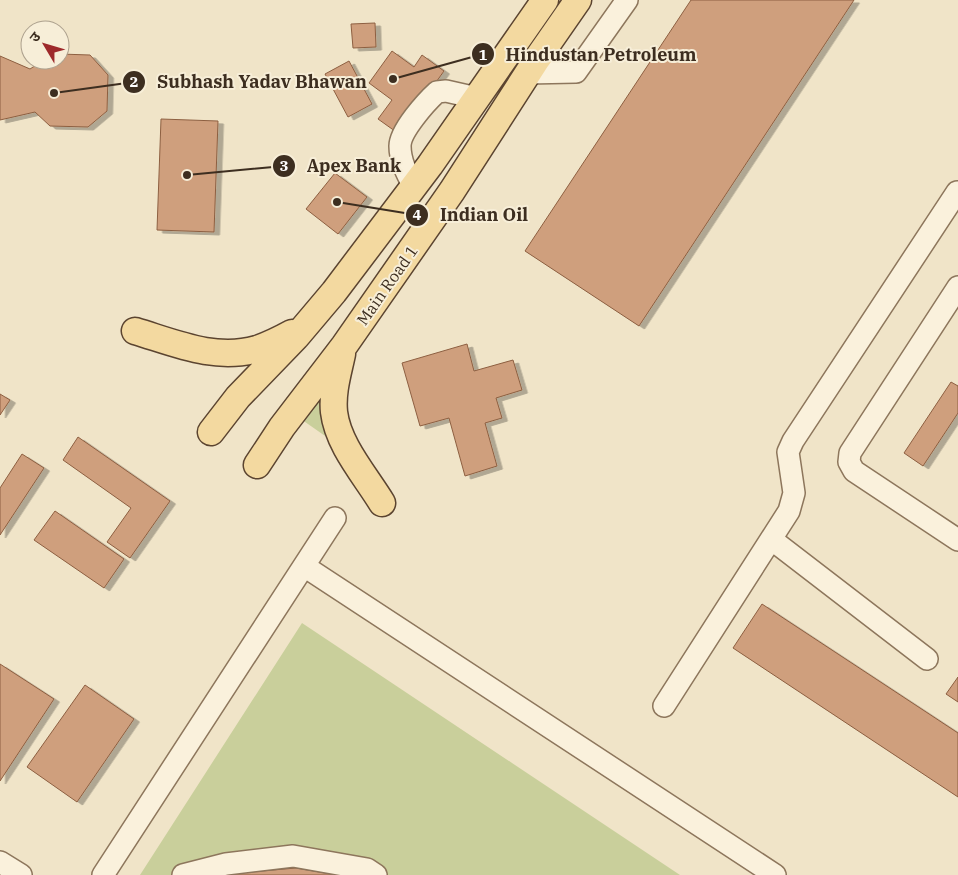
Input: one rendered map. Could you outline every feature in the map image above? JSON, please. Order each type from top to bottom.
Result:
[{"type":"main road","points":[[211,432],[238,397],[334,292],[414,186],[545,0]]},
{"type":"main road","name":"Main Road 1","points":[[257,465],[282,427],[344,346],[452,191],[527,73],[578,0]]},
{"type":"main road","points":[[135,331],[206,352],[228,354],[255,349],[304,327]]},
{"type":"main road","points":[[344,346],[335,387],[334,412],[341,436],[382,503]]},
{"type":"street","points":[[527,73],[576,72],[627,0]]},
{"type":"street","points":[[414,186],[402,160],[400,144],[403,134],[426,102],[437,92],[446,91],[477,98]]},
{"type":"street","points":[[664,706],[789,511],[794,493],[788,452],[793,441],[957,192]]},
{"type":"street","points":[[958,287],[850,453],[849,462],[854,471],[958,540]]},
{"type":"street","points":[[103,875],[335,518]]},
{"type":"street","points":[[771,538],[927,659]]},
{"type":"street","points":[[304,566],[775,875]]},
{"type":"street","points":[[183,875],[226,864],[294,856],[367,869],[376,875]]},
{"type":"street","points":[[0,862],[21,875]]},
{"type":"green space","points":[[324,386],[328,438],[298,417]]},
{"type":"green space","points":[[302,623],[680,875],[140,875]]},
{"type":"building","points":[[691,0],[854,0],[639,326],[525,251]]},
{"type":"building","points":[[375,23],[376,47],[353,48],[351,24]]},
{"type":"building","points":[[392,51],[414,67],[422,55],[444,71],[399,134],[378,119],[392,100],[369,83]]},
{"type":"building","points":[[70,54],[90,55],[108,75],[107,111],[88,127],[50,126],[35,112],[0,120],[0,56],[20,65],[20,70],[70,70]]},
{"type":"building","points":[[349,61],[372,104],[348,117],[325,74]]},
{"type":"building","points":[[161,119],[218,121],[214,232],[157,230]]},
{"type":"building","points":[[335,173],[367,197],[338,234],[306,209]]},
{"type":"building","points":[[467,344],[474,371],[513,360],[522,390],[496,398],[502,418],[485,423],[497,466],[465,476],[449,418],[420,426],[402,363]]},
{"type":"building","points":[[951,382],[958,386],[958,413],[923,466],[904,453]]},
{"type":"building","points":[[0,394],[10,400],[0,415]]},
{"type":"building","points":[[78,437],[170,501],[130,558],[107,542],[131,508],[63,460]]},
{"type":"building","points":[[22,454],[44,468],[0,535],[0,488]]},
{"type":"building","points":[[55,511],[124,559],[104,588],[34,540]]},
{"type":"building","points":[[762,604],[958,733],[958,797],[733,648]]},
{"type":"building","points":[[0,664],[54,699],[0,781]]},
{"type":"building","points":[[958,677],[958,702],[946,694]]},
{"type":"building","points":[[85,685],[134,719],[77,802],[27,767]]},
{"type":"building","points":[[296,868],[337,875],[225,875],[227,874]]},
{"type":"place","name":"Hindustan Petroleum","points":[[393,79]]},
{"type":"place","name":"Subhash Yadav Bhawan","points":[[54,93]]},
{"type":"place","name":"Apex Bank","points":[[187,175]]},
{"type":"place","name":"Indian Oil","points":[[337,202]]}]
